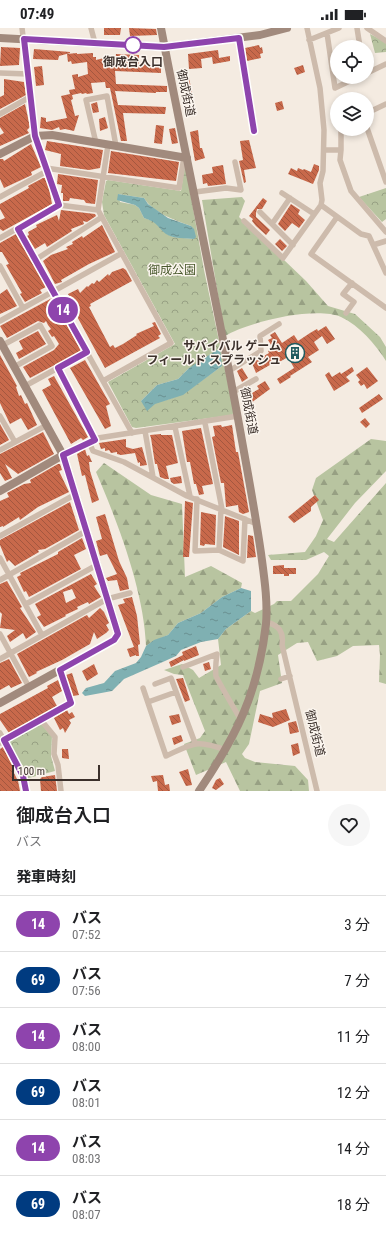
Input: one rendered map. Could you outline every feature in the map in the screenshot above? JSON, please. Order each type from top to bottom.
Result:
[{"type":"street","points":[[22,28],[35,136],[59,205]]},
{"type":"street","points":[[91,28],[95,43]]},
{"type":"street","name":"御成街道","points":[[161,28],[185,158],[195,192],[238,416],[257,524],[264,575],[266,622],[276,626],[282,633],[282,645],[317,791]]},
{"type":"street","points":[[0,38],[164,47],[260,35],[287,28]]},
{"type":"street","points":[[244,221],[283,258],[322,200],[320,183],[323,171],[324,130],[320,88],[307,28]]},
{"type":"street","points":[[309,40],[339,28]]},
{"type":"street","points":[[357,28],[359,40]]},
{"type":"street","points":[[367,28],[386,41]]},
{"type":"street","points":[[327,33],[330,54]]},
{"type":"street","points":[[239,38],[254,131]]},
{"type":"street","points":[[374,70],[386,64]]},
{"type":"street","points":[[0,73],[28,74]]},
{"type":"street","points":[[334,84],[335,88],[343,84]]},
{"type":"street","points":[[0,114],[30,96]]},
{"type":"street","points":[[96,143],[86,100],[107,96],[112,146],[104,176],[98,210],[171,343],[103,381]]},
{"type":"street","points":[[374,110],[386,104]]},
{"type":"street","points":[[0,154],[35,136],[52,135],[185,158],[179,188],[104,176],[46,169],[0,196]]},
{"type":"street","points":[[341,136],[340,160],[351,192],[386,232]]},
{"type":"street","points":[[370,136],[386,182]]},
{"type":"street","points":[[324,150],[340,150]]},
{"type":"street","points":[[195,192],[226,188],[241,190],[235,162]]},
{"type":"street","points":[[282,193],[314,214]]},
{"type":"street","points":[[272,224],[290,198]]},
{"type":"street","points":[[0,238],[59,205],[98,210]]},
{"type":"street","points":[[320,205],[361,234],[369,236],[386,273]]},
{"type":"street","points":[[260,212],[293,245]]},
{"type":"street","points":[[35,260],[102,217]]},
{"type":"street","points":[[337,217],[311,254],[386,308]]},
{"type":"street","points":[[18,229],[132,433]]},
{"type":"street","points":[[373,246],[386,241]]},
{"type":"street","points":[[0,321],[122,253]]},
{"type":"street","points":[[0,266],[23,308]]},
{"type":"street","points":[[346,313],[354,302],[343,294],[352,283]]},
{"type":"street","points":[[229,371],[261,351],[260,336],[279,324]]},
{"type":"street","points":[[0,703],[60,670],[116,637],[118,634],[63,455],[47,425],[14,367],[1,343],[40,325],[52,346],[14,367]]},
{"type":"street","points":[[25,386],[87,352]]},
{"type":"street","points":[[58,368],[92,441],[93,450],[124,462],[190,496],[257,524]]},
{"type":"street","points":[[233,392],[256,379]]},
{"type":"street","points":[[0,416],[15,442]]},
{"type":"street","points":[[0,489],[92,441],[132,433],[206,423],[238,416]]},
{"type":"street","points":[[206,423],[222,509],[218,550]]},
{"type":"street","points":[[0,450],[47,425]]},
{"type":"street","points":[[175,427],[190,496]]},
{"type":"street","points":[[145,431],[153,477]]},
{"type":"street","points":[[0,536],[76,494]]},
{"type":"street","points":[[197,499],[195,551],[218,550],[244,561],[245,519]]},
{"type":"street","points":[[0,580],[86,532]]},
{"type":"street","points":[[0,558],[42,635]]},
{"type":"street","points":[[26,604],[98,565]]},
{"type":"street","points":[[0,659],[107,599],[130,593]]},
{"type":"street","points":[[199,791],[226,750],[243,717],[257,671],[266,622]]},
{"type":"street","points":[[0,634],[29,687]]},
{"type":"street","points":[[183,668],[217,654],[216,677],[218,682],[238,715],[243,717]]},
{"type":"street","points":[[2,742],[71,703],[60,670]]},
{"type":"street","points":[[281,678],[290,676]]},
{"type":"street","points":[[155,684],[171,678],[195,743]]},
{"type":"street","points":[[143,688],[166,756],[195,743],[201,742],[226,750]]},
{"type":"street","points":[[148,702],[176,692]]},
{"type":"street","points":[[41,720],[55,737],[54,754],[58,765],[61,791]]},
{"type":"street","points":[[0,733],[2,742],[23,776],[26,791]]},
{"type":"green space","points":[[370,34],[386,42],[386,52],[375,53],[374,40],[372,40]]},
{"type":"green space","name":"御成公園","points":[[185,163],[204,270],[234,412],[232,415],[136,428],[132,427],[108,382],[175,344],[104,215],[102,202],[106,181],[108,180],[181,191]],"holes":[[[118,194],[144,198],[159,212],[191,226],[194,239],[173,237],[167,234],[156,222],[144,218],[139,208],[135,205],[120,202]],[[222,366],[194,386],[175,397],[153,402],[141,401],[157,385],[178,379],[189,368]]]},
{"type":"green space","points":[[386,188],[386,219],[382,222],[359,197]]},
{"type":"green space","points":[[242,197],[245,201],[239,217],[306,281],[328,306],[355,314],[380,337],[386,347],[386,361],[361,330],[341,317],[329,314],[299,314],[282,317],[249,326],[225,336],[202,200]]},
{"type":"green space","points":[[371,439],[386,441],[386,471],[355,503],[327,539],[334,542],[386,483],[386,684],[379,682],[379,645],[353,646],[337,656],[317,661],[308,642],[297,643],[278,655],[282,683],[260,691],[249,744],[242,754],[245,758],[255,762],[295,766],[308,780],[309,791],[240,791],[226,762],[196,775],[184,744],[200,738],[205,731],[183,675],[174,674],[164,670],[182,664],[193,670],[199,678],[221,665],[218,639],[226,629],[251,611],[255,613],[277,601],[291,601],[318,574],[329,556],[324,552],[306,560],[271,560],[268,555],[305,552],[316,536],[323,520],[312,490],[316,478]]},
{"type":"green space","points":[[104,463],[151,495],[182,504],[185,577],[211,566],[242,583],[241,588],[222,597],[201,613],[178,623],[168,635],[146,646],[144,625],[135,580],[121,535],[96,472]]},
{"type":"green space","points":[[41,724],[52,736],[51,756],[55,771],[25,779],[9,744],[10,740]]},
{"type":"water","points":[[118,194],[144,198],[148,204],[168,218],[191,226],[194,229],[196,237],[194,239],[169,236],[155,223],[144,218],[139,208],[135,205],[117,200]]},
{"type":"water","points":[[217,350],[220,350],[222,366],[183,395],[155,404],[147,411],[141,401],[157,385],[178,379],[189,368]]},
{"type":"water","points":[[241,588],[251,591],[251,611],[226,629],[218,639],[201,642],[181,650],[176,656],[124,679],[112,691],[85,696],[82,693],[86,688],[104,683],[115,671],[136,663],[141,657],[146,646],[154,640],[168,635],[178,623],[201,613],[222,597]]},
{"type":"building","points":[[104,28],[121,28],[120,35],[104,35]]},
{"type":"building","points":[[129,28],[156,29],[157,35],[130,36]]},
{"type":"building","points":[[259,45],[260,48],[262,47],[263,53],[260,54],[261,58],[247,61],[245,48]]},
{"type":"building","points":[[1,47],[20,48],[19,65],[0,66]]},
{"type":"building","points":[[34,49],[70,53],[59,56],[58,60],[33,59]]},
{"type":"building","points":[[218,50],[219,58],[230,56],[230,61],[213,64],[212,57],[201,59],[202,68],[189,69],[188,54]]},
{"type":"building","points":[[93,53],[93,57],[96,57],[96,60],[104,58],[105,63],[115,61],[116,54],[139,55],[139,64],[161,64],[161,73],[115,71],[116,84],[167,86],[167,92],[156,93],[115,91],[118,105],[166,107],[165,114],[123,113],[127,141],[121,141],[110,88],[106,88],[105,82],[91,83],[93,93],[72,95],[73,99],[71,100],[75,116],[79,115],[74,131],[65,129],[60,130],[59,127],[52,130],[40,128],[41,117],[46,118],[46,122],[67,118],[61,96],[70,94],[69,90],[75,89],[72,75],[78,74],[78,77],[88,74],[87,62],[72,64],[71,61],[68,62],[67,54]]},
{"type":"building","points":[[303,65],[305,72],[297,75],[294,68]]},
{"type":"building","points":[[42,66],[44,85],[36,86],[34,67]]},
{"type":"building","points":[[189,77],[192,94],[191,97],[186,98],[185,95],[183,95],[180,79]]},
{"type":"building","points":[[4,79],[24,82],[26,95],[0,109],[0,97],[4,95]]},
{"type":"building","points":[[282,101],[284,109],[277,111],[275,103]]},
{"type":"building","points":[[97,102],[99,112],[93,113],[91,104]]},
{"type":"building","points":[[25,104],[30,127],[27,130],[29,133],[0,146],[0,135],[4,133],[0,127],[0,118]]},
{"type":"building","points":[[105,117],[108,128],[100,131],[99,119]]},
{"type":"building","points":[[156,125],[164,126],[162,144],[154,143]]},
{"type":"building","points":[[175,128],[178,143],[172,144],[169,129]]},
{"type":"building","points":[[198,130],[200,148],[202,148],[205,158],[195,161],[190,132]]},
{"type":"building","points":[[249,140],[256,168],[244,170],[246,182],[244,183],[239,161],[243,160],[240,141]]},
{"type":"building","points":[[47,141],[103,150],[100,168],[89,170],[60,166],[61,154],[45,150]]},
{"type":"building","points":[[31,144],[41,167],[31,172],[32,175],[4,188],[0,179],[0,159],[3,159],[4,161]]},
{"type":"building","points":[[111,151],[179,162],[176,181],[108,173]]},
{"type":"building","points":[[314,164],[319,166],[319,170],[313,184],[288,174],[291,168],[297,171],[298,168],[311,172]]},
{"type":"building","points":[[223,165],[226,184],[208,186],[207,183],[203,184],[202,175],[213,173],[212,167]]},
{"type":"building","points":[[58,174],[98,180],[95,204],[86,203],[84,200],[70,198],[69,201],[63,201],[63,193],[61,193],[62,185],[57,184]]},
{"type":"building","points":[[45,178],[49,188],[52,204],[3,231],[0,229],[0,220],[5,218],[0,209],[0,204],[29,188],[28,186]]},
{"type":"building","points":[[263,198],[267,201],[262,209],[257,209],[256,217],[270,230],[266,235],[256,226],[252,221],[253,219],[249,216]]},
{"type":"building","points":[[291,204],[300,210],[298,214],[305,220],[299,228],[292,223],[285,231],[278,224]]},
{"type":"building","points":[[61,210],[95,214],[96,216],[87,222],[83,221],[84,224],[71,229],[72,231],[47,247],[45,243],[35,249],[27,236],[29,235],[28,232],[37,227],[36,225],[57,215],[59,221]]},
{"type":"building","points":[[102,225],[115,252],[89,264],[61,280],[62,282],[55,284],[43,261],[51,255],[68,249],[66,247],[73,244],[72,242],[82,236],[83,238]]},
{"type":"building","points":[[16,234],[46,287],[40,290],[42,293],[25,302],[20,294],[22,293],[6,265],[9,264],[2,252],[0,252],[0,243]]},
{"type":"building","points":[[280,239],[287,246],[282,251],[275,244]]},
{"type":"building","points":[[123,268],[126,270],[132,281],[90,304],[91,306],[89,307],[110,347],[113,345],[115,348],[123,344],[137,335],[136,334],[154,326],[152,323],[155,322],[161,334],[158,336],[160,338],[105,368],[67,298],[69,296],[68,294],[78,289],[80,293],[87,286],[88,287],[92,283],[94,284],[97,280],[99,282],[108,274],[109,276],[112,272]]},
{"type":"building","points":[[7,289],[17,306],[0,314],[0,294]]},
{"type":"building","points":[[52,298],[81,351],[30,378],[23,367],[54,350],[59,344],[54,336],[52,337],[48,331],[51,329],[46,321],[44,323],[38,321],[7,338],[0,326]]},
{"type":"building","points":[[326,326],[335,339],[327,344],[322,336],[314,342],[319,350],[308,357],[312,362],[290,376],[291,377],[280,384],[277,379],[294,368],[288,357],[276,364],[275,362],[256,373],[252,363],[269,353],[268,351],[273,348],[268,340],[272,338],[270,335],[275,332],[282,343],[294,335],[298,341],[317,329],[318,331]]},
{"type":"building","points":[[38,331],[46,344],[19,359],[16,353],[23,349],[19,341]]},
{"type":"building","points":[[0,355],[17,386],[19,396],[21,395],[25,404],[27,403],[37,425],[28,430],[21,418],[10,424],[0,403]]},
{"type":"building","points":[[85,360],[110,404],[106,406],[111,426],[105,429],[70,368]]},
{"type":"building","points":[[352,367],[354,371],[346,377],[350,381],[334,391],[325,375],[329,372],[332,377],[340,372],[341,374]]},
{"type":"building","points":[[367,367],[378,381],[367,389],[364,384],[361,386],[358,382],[360,380],[356,375]]},
{"type":"building","points":[[242,368],[248,378],[242,382],[237,371]]},
{"type":"building","points":[[54,376],[88,437],[83,440],[81,438],[71,444],[42,390],[51,385],[48,379]]},
{"type":"building","points":[[265,381],[270,389],[251,403],[249,399],[253,396],[252,393],[259,389],[257,386]]},
{"type":"building","points":[[379,394],[383,399],[362,413],[359,408]]},
{"type":"building","points":[[365,418],[370,424],[366,428],[360,422]]},
{"type":"building","points":[[0,424],[9,440],[0,445]]},
{"type":"building","points":[[221,425],[222,427],[232,425],[236,452],[238,452],[249,512],[243,514],[239,512],[238,505],[226,507],[224,483],[221,483],[212,437],[215,436],[213,426]]},
{"type":"building","points":[[201,428],[213,484],[202,486],[204,494],[199,495],[196,484],[194,484],[190,462],[187,462],[182,431]]},
{"type":"building","points":[[43,432],[54,454],[18,474],[5,464],[12,478],[5,481],[0,473],[0,454]]},
{"type":"building","points":[[150,435],[172,435],[178,463],[166,466],[169,479],[160,477],[157,464],[155,464]]},
{"type":"building","points":[[126,439],[126,447],[133,449],[142,447],[147,465],[140,466],[140,462],[138,463],[135,453],[121,455],[117,454],[117,452],[111,453],[109,450],[105,451],[105,448],[101,449],[99,443]]},
{"type":"building","points":[[85,449],[87,456],[89,455],[92,462],[89,462],[90,471],[99,500],[92,503],[85,475],[82,476],[77,454]]},
{"type":"building","points":[[60,464],[62,470],[59,471],[69,492],[38,507],[20,520],[19,517],[3,527],[0,527],[0,501],[9,497],[7,493],[24,484],[31,483],[30,480]]},
{"type":"building","points":[[181,476],[182,483],[174,484],[171,482],[170,478]]},
{"type":"building","points":[[315,495],[319,500],[311,507],[311,511],[294,523],[288,517]]},
{"type":"building","points":[[185,501],[193,503],[189,557],[183,557]]},
{"type":"building","points":[[70,502],[79,530],[45,549],[38,550],[39,552],[15,566],[9,560],[7,562],[0,545],[0,540]]},
{"type":"building","points":[[201,512],[216,515],[215,545],[200,545]]},
{"type":"building","points":[[105,514],[119,561],[127,578],[129,589],[120,591],[117,580],[108,581],[106,578],[117,574],[107,554],[100,556],[96,541],[102,539],[96,517]]},
{"type":"building","points":[[225,516],[239,521],[239,555],[223,547]]},
{"type":"building","points":[[248,535],[253,536],[256,557],[247,558]]},
{"type":"building","points":[[82,538],[86,549],[74,555],[81,569],[29,597],[26,591],[24,592],[17,577],[21,575],[20,573],[58,554],[58,552]]},
{"type":"building","points":[[284,565],[284,568],[296,568],[296,574],[284,576],[284,574],[273,574],[273,566]]},
{"type":"building","points":[[91,574],[97,584],[94,586],[101,597],[89,604],[88,602],[77,607],[78,609],[44,627],[37,617],[41,615],[35,604]],"holes":[[[72,589],[76,598],[66,603],[63,592]]]},
{"type":"building","points":[[7,581],[22,607],[20,608],[36,632],[26,639],[23,633],[10,642],[7,636],[15,630],[0,628],[2,614],[0,612],[0,584]]},
{"type":"building","points":[[132,597],[137,616],[140,644],[138,645],[139,656],[136,655],[130,657],[127,649],[134,647],[118,605],[125,603],[123,599]]},
{"type":"building","points":[[100,608],[104,612],[109,623],[106,625],[109,630],[106,633],[97,639],[94,632],[90,644],[29,677],[17,654],[87,615],[89,618]]},
{"type":"building","points":[[196,646],[199,655],[184,660],[171,667],[169,662],[183,655],[182,652]]},
{"type":"building","points":[[9,659],[22,683],[11,688],[9,685],[0,690],[0,663]]},
{"type":"building","points":[[209,662],[211,669],[205,671],[203,664]]},
{"type":"building","points":[[94,664],[98,674],[87,681],[82,671]]},
{"type":"building","points":[[72,673],[79,695],[73,696],[66,675]]},
{"type":"building","points":[[183,678],[190,700],[185,702],[176,679]]},
{"type":"building","points":[[58,680],[62,691],[52,697],[57,706],[9,733],[0,720],[0,714],[48,688],[47,686]]},
{"type":"building","points":[[286,709],[290,720],[273,727],[258,722],[260,714],[273,718],[272,713]]},
{"type":"building","points":[[67,710],[69,714],[72,712],[75,717],[69,720],[71,723],[65,733],[63,728],[60,730],[54,718]]},
{"type":"building","points":[[179,714],[181,722],[172,725],[169,716]]},
{"type":"building","points":[[296,721],[299,732],[290,734],[288,723]]},
{"type":"building","points":[[181,735],[183,741],[174,745],[172,738]]},
{"type":"building","points":[[298,743],[300,753],[293,756],[291,745]]},
{"type":"building","points":[[3,747],[14,769],[13,771],[18,781],[20,791],[0,791],[0,749]]},
{"type":"building","points":[[62,749],[68,749],[69,759],[62,758]]},
{"type":"building","points":[[188,769],[192,785],[186,786],[179,772]]},
{"type":"building","points":[[55,775],[57,791],[41,791],[40,779],[42,777]]},
{"type":"building","points":[[163,775],[165,785],[169,784],[170,791],[158,791],[157,781],[153,782],[151,776]]},
{"type":"building","points":[[220,778],[224,784],[216,790],[212,788],[216,780]]},
{"type":"bus line","name":"14","points":[[26,791],[23,776],[4,740],[71,703],[60,670],[114,640],[118,634],[63,455],[95,440],[58,368],[87,352],[18,229],[59,205],[35,136],[24,39],[164,47],[239,38],[254,131]]},
{"type":"place","name":"御成台入口","points":[[133,45]]},
{"type":"place","name":"サバイバル ゲーム フィールド スプラッシュ","points":[[295,353]]}]
